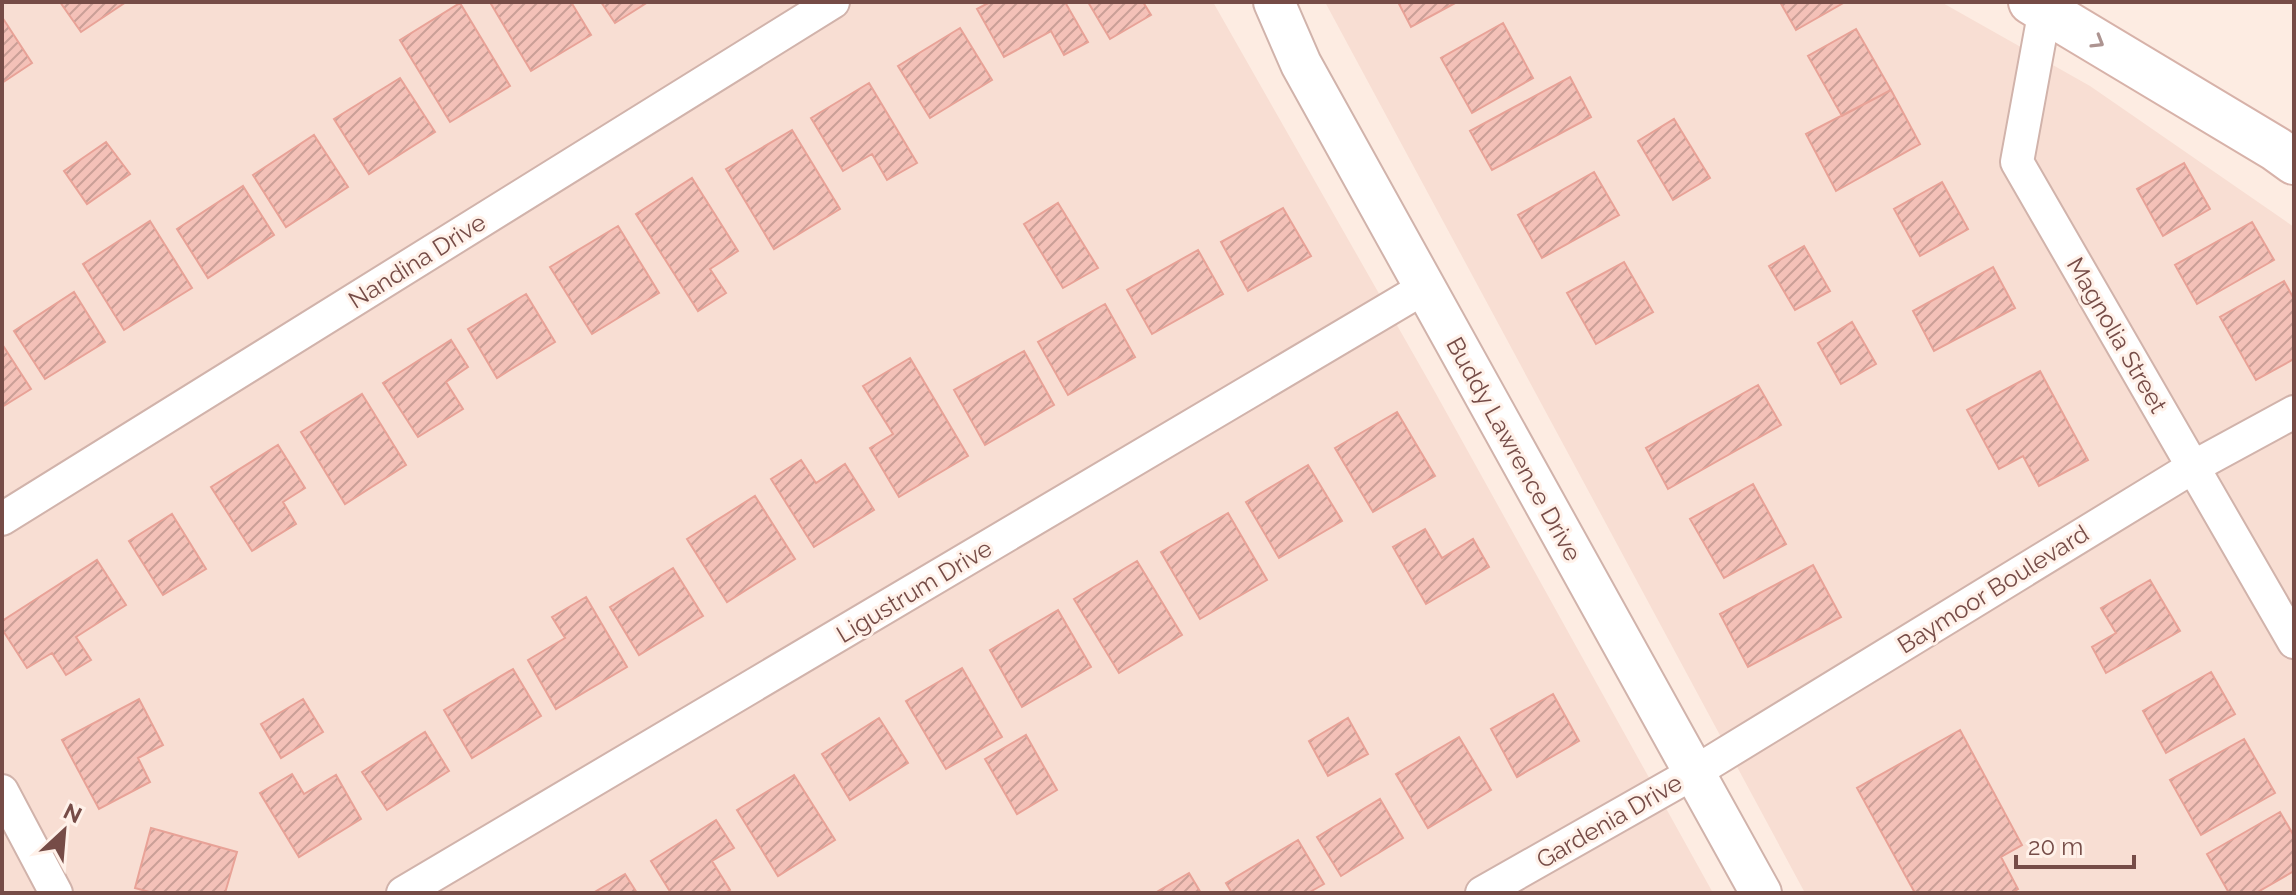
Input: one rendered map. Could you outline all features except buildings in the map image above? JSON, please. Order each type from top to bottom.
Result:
[{"type":"main road","points":[[2038,6],[2294,162]]},
{"type":"street","name":"Nandina Drive","points":[[2,519],[833,2]]},
{"type":"street","name":"Buddy Lawrence Drive","points":[[1274,2],[1301,64],[1761,893]]},
{"type":"street","name":"Magnolia Street","points":[[2038,6],[2017,162],[2294,642]]},
{"type":"street","name":"Ligustrum Drive","points":[[403,893],[1424,288]]},
{"type":"street","name":"Baymoor Boulevard","points":[[1695,772],[2193,467],[2294,412]]},
{"type":"street","name":"Gardenia Drive","points":[[1482,893],[1695,772]]},
{"type":"street","points":[[2,791],[56,893]]},
{"type":"shaded area","points":[[2,2],[1213,2],[1435,392],[1713,893],[2,893]]},
{"type":"shaded area","points":[[1325,2],[1941,2],[2090,86],[2294,227],[2294,893],[1805,893]]}]
